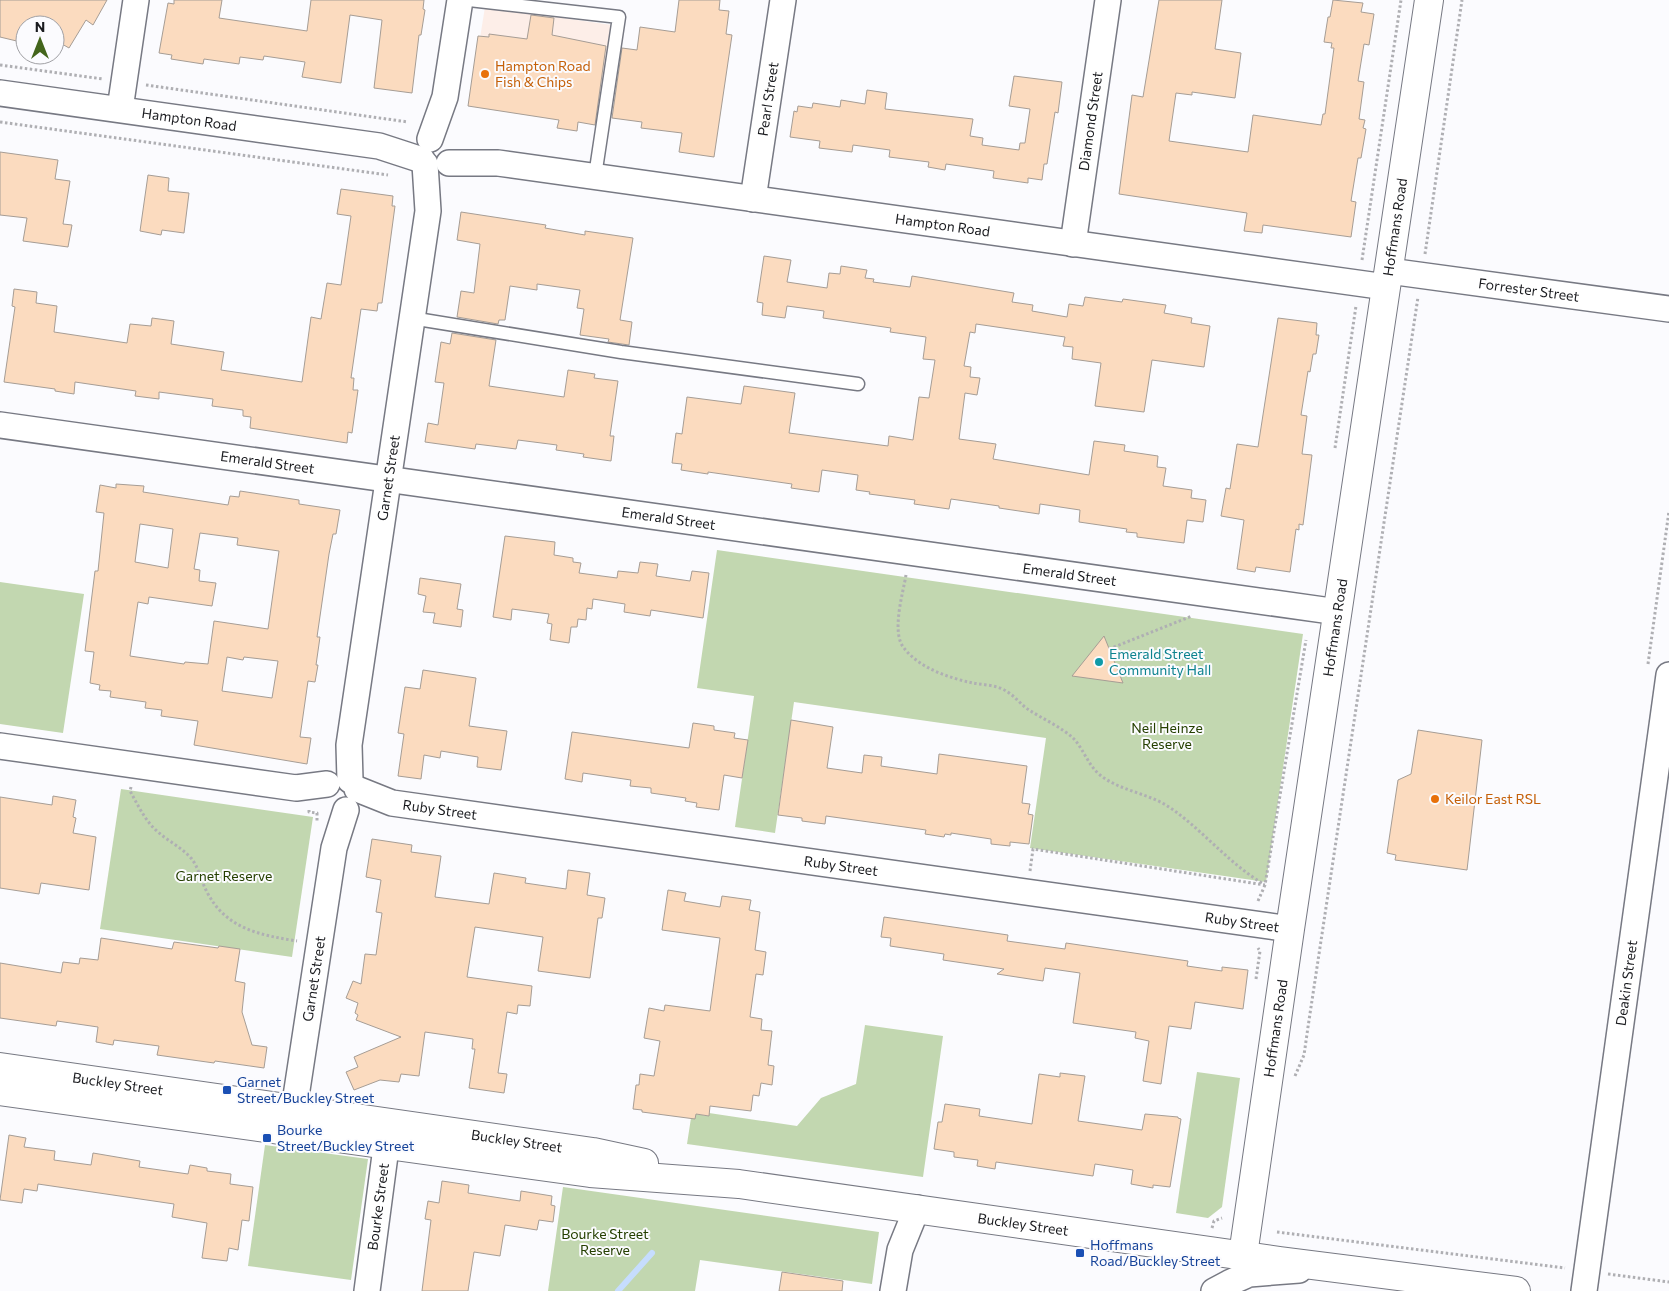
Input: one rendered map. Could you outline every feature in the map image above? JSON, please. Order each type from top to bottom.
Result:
[{"type":"main road","name":"Hoffmans Road","points":[[1243,1255],[1429,0]]},
{"type":"main road","name":"Buckley Street","points":[[0,1067],[293,1120],[388,1134],[590,1173],[739,1184],[1329,1267],[1516,1291]]},
{"type":"main road","name":"Buckley Street","points":[[0,1091],[293,1120]]},
{"type":"street","points":[[120,109],[136,0]]},
{"type":"street","name":"Garnet Street","points":[[293,1120],[334,848],[340,794],[460,0]]},
{"type":"street","name":"Pearl Street","points":[[753,199],[784,0]]},
{"type":"street","name":"Diamond Street","points":[[1073,244],[1108,0]]},
{"type":"street","name":"Hampton Road","points":[[0,93],[1073,244],[1387,279]]},
{"type":"street","name":"Forrester Street","points":[[1387,279],[1669,309]]},
{"type":"street","name":"Emerald Street","points":[[0,424],[1338,612]]},
{"type":"street","name":"Deakin Street","points":[[1584,1291],[1669,675]]},
{"type":"street","name":"Ruby Street","points":[[0,746],[1290,929]]},
{"type":"street","name":"Bourke Street","points":[[367,1291],[388,1134]]},
{"type":"street","points":[[893,1291],[900,1250],[917,1208]]},
{"type":"street","points":[[1214,1291],[1229,1282],[1249,1274],[1329,1267]]},
{"type":"lane","points":[[469,0],[619,17],[595,176]]},
{"type":"lane","points":[[411,318],[621,352],[858,384]]},
{"type":"path","points":[[0,65],[408,122]]},
{"type":"path","points":[[0,122],[394,176]]},
{"type":"path","points":[[907,573],[898,634],[902,646],[912,658],[958,680],[1000,688],[1007,692],[1027,709],[1073,738],[1100,775],[1172,809],[1216,848],[1265,885],[1033,849],[1030,872],[1020,871]]},
{"type":"path","points":[[1109,648],[1198,614]]},
{"type":"path","points":[[134,764],[130,790],[147,820],[158,832],[192,859],[214,903],[226,916],[250,932],[298,941]]},
{"type":"path","points":[[1277,1232],[1565,1268]]},
{"type":"shaded area","points":[[485,7],[612,25],[597,124],[469,106]]},
{"type":"green space","name":"Neil Heinze Reserve","points":[[717,550],[1303,634],[1266,882],[1030,848],[1046,738],[794,702],[775,833],[735,827],[754,696],[697,688]]},
{"type":"green space","points":[[0,582],[84,594],[63,733],[0,724]]},
{"type":"green space","name":"Garnet Reserve","points":[[121,789],[313,817],[292,957],[100,929]]},
{"type":"green space","points":[[865,1025],[943,1036],[923,1177],[687,1144],[691,1118],[696,1114],[708,1116],[709,1113],[797,1126],[821,1098],[856,1084]]},
{"type":"green space","points":[[1197,1072],[1240,1078],[1222,1207],[1208,1218],[1176,1213]]},
{"type":"green space","points":[[265,1145],[368,1159],[351,1280],[248,1266]]},
{"type":"green space","name":"Bourke Street Reserve","points":[[563,1187],[879,1232],[872,1284],[700,1260],[695,1291],[548,1291]]},
{"type":"building","points":[[0,0],[107,0],[93,25],[86,20],[69,48],[65,46],[65,15],[15,15],[15,41],[0,37]]},
{"type":"building","points":[[174,0],[222,0],[219,18],[307,31],[311,0],[424,0],[423,9],[425,10],[421,35],[419,35],[412,93],[374,88],[382,20],[350,15],[341,83],[302,77],[305,62],[264,56],[263,60],[240,57],[239,64],[204,59],[203,64],[171,59],[172,55],[159,53],[168,3],[174,4]]},
{"type":"building","points":[[679,0],[720,0],[719,10],[729,11],[726,34],[732,35],[714,157],[679,152],[682,133],[641,128],[642,122],[612,118],[622,48],[637,50],[640,27],[675,32]]},
{"type":"building","points":[[1159,0],[1222,0],[1215,49],[1241,53],[1235,98],[1192,92],[1192,95],[1176,93],[1169,141],[1248,152],[1253,115],[1321,125],[1323,114],[1325,114],[1334,48],[1331,48],[1332,43],[1324,42],[1333,0],[1363,3],[1361,12],[1374,14],[1369,45],[1364,44],[1358,81],[1364,82],[1359,119],[1365,120],[1363,128],[1366,129],[1361,158],[1358,158],[1351,201],[1356,202],[1351,237],[1263,225],[1262,233],[1244,231],[1247,213],[1119,194],[1132,95],[1143,97]]},
{"type":"building","points":[[531,15],[554,18],[552,35],[606,46],[595,125],[578,122],[577,131],[557,128],[559,120],[468,106],[478,36],[489,37],[489,34],[527,39]]},
{"type":"building","points":[[1014,76],[1062,82],[1058,113],[1055,112],[1047,164],[1044,164],[1042,180],[1028,178],[1028,183],[993,178],[994,171],[946,164],[945,170],[928,167],[929,162],[889,157],[890,150],[853,145],[852,152],[819,148],[820,141],[790,137],[794,111],[797,112],[798,106],[812,108],[813,103],[840,107],[841,100],[865,104],[867,90],[887,93],[885,109],[973,119],[970,136],[983,138],[982,145],[1019,150],[1020,143],[1025,143],[1030,109],[1009,106]]},
{"type":"building","points":[[0,152],[58,160],[55,179],[70,181],[63,224],[72,225],[68,247],[23,241],[27,218],[0,215]]},
{"type":"building","points":[[148,175],[169,178],[168,191],[189,193],[184,233],[162,230],[161,235],[140,231]]},
{"type":"building","points":[[341,189],[393,196],[392,206],[395,206],[382,303],[378,303],[377,311],[361,309],[351,378],[354,378],[353,390],[358,390],[352,433],[348,432],[347,443],[250,428],[251,417],[243,416],[243,410],[212,406],[213,399],[159,392],[159,399],[135,396],[136,391],[75,382],[74,394],[55,391],[55,389],[4,382],[15,307],[12,306],[14,289],[37,292],[36,303],[57,306],[54,332],[127,343],[130,324],[151,326],[152,318],[174,321],[171,344],[224,352],[221,370],[302,382],[311,317],[321,319],[327,283],[341,285],[351,216],[337,214]]},
{"type":"building","points":[[461,212],[546,225],[545,228],[585,235],[585,231],[633,238],[620,320],[632,322],[629,345],[608,342],[609,339],[580,335],[584,309],[577,308],[580,290],[537,284],[537,290],[510,286],[505,320],[499,320],[498,324],[457,317],[461,291],[474,293],[480,244],[457,240]]},
{"type":"building","points":[[764,256],[791,260],[787,282],[827,288],[829,273],[840,274],[841,266],[867,270],[865,278],[874,279],[873,282],[910,287],[912,276],[1014,293],[1012,302],[1033,305],[1032,311],[1067,317],[1069,304],[1083,306],[1085,297],[1122,302],[1123,299],[1166,305],[1164,313],[1192,318],[1191,323],[1210,326],[1204,367],[1152,360],[1144,412],[1095,406],[1101,363],[1072,359],[1073,347],[1063,346],[1065,337],[976,324],[975,333],[970,332],[964,366],[971,367],[970,377],[980,378],[977,395],[965,393],[959,439],[996,444],[993,459],[1089,475],[1094,441],[1125,445],[1124,451],[1158,456],[1157,467],[1166,468],[1163,486],[1192,490],[1191,498],[1206,500],[1203,522],[1187,520],[1184,543],[1137,537],[1137,533],[1126,532],[1127,529],[1079,522],[1080,510],[1040,504],[1039,514],[951,499],[949,509],[914,504],[915,500],[869,494],[870,492],[856,490],[858,475],[822,470],[819,492],[791,488],[792,484],[681,470],[682,464],[672,463],[676,433],[682,434],[687,397],[741,404],[744,386],[795,393],[789,433],[888,446],[889,436],[913,440],[919,397],[929,398],[935,360],[923,359],[926,337],[890,332],[891,328],[823,318],[824,311],[787,306],[785,318],[762,315],[763,303],[757,302]]},
{"type":"building","points":[[1278,318],[1317,323],[1316,335],[1319,335],[1316,354],[1313,354],[1310,372],[1308,371],[1301,415],[1307,416],[1302,454],[1312,455],[1303,525],[1299,524],[1299,530],[1296,529],[1290,572],[1256,567],[1255,572],[1237,569],[1244,520],[1221,516],[1226,488],[1230,489],[1237,444],[1258,447]]},
{"type":"building","points":[[452,333],[496,340],[489,386],[564,397],[568,370],[595,374],[594,378],[618,381],[610,436],[614,436],[611,461],[583,457],[584,454],[556,450],[557,445],[518,440],[516,449],[476,444],[475,449],[425,442],[428,423],[438,425],[444,383],[435,382],[441,342],[450,344]]},
{"type":"building","points":[[116,484],[144,486],[143,492],[228,505],[230,496],[239,497],[240,491],[299,500],[299,504],[340,510],[336,534],[333,534],[329,554],[317,637],[320,637],[316,665],[318,665],[315,682],[308,681],[300,737],[311,738],[307,764],[194,745],[198,721],[161,716],[162,710],[145,708],[146,702],[110,697],[111,691],[99,690],[100,685],[90,683],[94,652],[85,651],[95,571],[98,571],[104,513],[96,512],[100,485],[116,488]],"holes":[[[140,524],[173,529],[168,568],[135,562]],[[200,533],[238,538],[237,545],[279,551],[268,629],[214,621],[208,664],[185,662],[184,664],[130,656],[138,602],[148,604],[149,597],[212,606],[216,583],[199,581],[200,570],[194,569]],[[227,657],[243,660],[244,657],[278,661],[272,698],[222,691]]]},
{"type":"building","points":[[505,536],[555,542],[554,555],[573,558],[573,562],[581,563],[579,573],[617,578],[618,571],[638,573],[640,562],[658,564],[656,576],[690,581],[692,571],[709,573],[703,618],[651,610],[650,616],[624,612],[625,604],[593,599],[592,609],[587,608],[586,620],[578,619],[577,627],[571,627],[569,643],[550,640],[552,624],[547,623],[549,614],[512,609],[511,620],[493,617]]},
{"type":"building","points":[[420,578],[461,584],[457,609],[463,610],[461,627],[433,623],[435,613],[423,612],[426,596],[418,594]]},
{"type":"building","name":"Emerald Street Community Hall","points":[[1104,636],[1123,683],[1072,676]]},
{"type":"building","points":[[423,670],[476,678],[469,726],[507,731],[501,770],[477,767],[478,757],[441,751],[440,758],[424,755],[421,779],[398,776],[404,734],[398,733],[405,687],[420,689]]},
{"type":"building","points":[[791,720],[833,727],[827,768],[862,773],[864,755],[882,757],[881,766],[937,774],[939,754],[1027,766],[1022,803],[1030,804],[1028,814],[1033,815],[1029,844],[1010,842],[1010,846],[991,844],[991,839],[951,833],[951,835],[945,834],[944,837],[925,834],[926,830],[826,816],[825,824],[802,821],[802,818],[778,815]]},
{"type":"building","points":[[693,723],[714,726],[714,730],[735,733],[734,738],[748,740],[742,778],[724,775],[719,810],[696,807],[697,803],[685,801],[686,798],[651,793],[651,788],[630,786],[631,780],[583,773],[582,782],[565,779],[572,732],[689,748]]},
{"type":"building","points":[[1418,730],[1482,740],[1467,870],[1395,860],[1396,855],[1387,853],[1398,780],[1411,774]]},
{"type":"building","points":[[53,796],[76,800],[73,817],[76,818],[73,833],[96,837],[89,890],[41,883],[39,894],[0,888],[0,797],[52,805]]},
{"type":"building","points":[[372,839],[412,845],[411,852],[441,856],[435,897],[489,904],[494,873],[526,878],[525,883],[566,889],[568,870],[590,873],[587,895],[605,898],[602,918],[598,918],[590,978],[538,971],[543,937],[475,927],[467,977],[532,986],[530,1006],[518,1005],[517,1014],[507,1012],[498,1073],[507,1074],[504,1093],[469,1088],[475,1049],[472,1049],[473,1039],[425,1032],[419,1076],[401,1074],[399,1082],[380,1080],[354,1090],[346,1072],[358,1067],[354,1057],[401,1037],[356,1020],[358,1015],[355,1013],[358,1003],[346,998],[353,981],[361,984],[365,954],[376,955],[382,913],[376,912],[381,880],[366,877]]},
{"type":"building","points":[[668,890],[686,893],[684,901],[720,907],[722,896],[751,900],[749,910],[760,912],[755,950],[766,952],[763,975],[756,974],[750,1017],[762,1019],[761,1030],[772,1031],[768,1065],[774,1066],[772,1085],[761,1083],[759,1096],[753,1095],[751,1111],[710,1106],[709,1116],[696,1114],[695,1119],[642,1112],[642,1110],[633,1109],[636,1085],[639,1085],[640,1074],[654,1076],[660,1041],[644,1038],[649,1008],[664,1011],[665,1005],[710,1011],[720,938],[662,930]]},
{"type":"building","points":[[884,917],[1008,935],[1007,941],[1065,949],[1066,943],[1188,961],[1187,966],[1222,971],[1222,967],[1248,970],[1243,1009],[1195,1002],[1191,1029],[1169,1026],[1161,1084],[1143,1081],[1149,1041],[1135,1038],[1136,1032],[1073,1023],[1080,973],[1045,968],[1043,981],[997,974],[1004,969],[943,960],[944,954],[890,946],[891,938],[881,937]]},
{"type":"building","points":[[101,938],[172,949],[174,942],[240,949],[235,981],[245,983],[242,1012],[252,1045],[267,1047],[264,1068],[157,1055],[159,1046],[114,1040],[113,1045],[96,1042],[98,1027],[57,1021],[56,1026],[0,1018],[0,963],[61,973],[63,962],[79,964],[80,958],[98,960]]},
{"type":"building","points":[[1060,1073],[1085,1076],[1078,1121],[1142,1130],[1145,1114],[1178,1117],[1181,1119],[1170,1187],[1153,1185],[1153,1188],[1131,1184],[1133,1170],[1095,1164],[1093,1176],[996,1162],[995,1169],[977,1166],[978,1160],[954,1157],[954,1152],[934,1149],[938,1122],[942,1122],[945,1104],[980,1109],[979,1116],[1032,1124],[1039,1074],[1060,1077]]},
{"type":"building","points":[[9,1135],[26,1138],[24,1147],[55,1151],[54,1160],[91,1165],[93,1153],[140,1161],[139,1167],[188,1174],[190,1165],[207,1168],[207,1171],[231,1174],[230,1184],[253,1187],[249,1221],[242,1220],[238,1250],[229,1248],[227,1261],[202,1258],[207,1223],[172,1217],[174,1204],[38,1184],[37,1191],[24,1189],[22,1203],[0,1200]]},
{"type":"building","points":[[442,1181],[469,1185],[468,1193],[520,1201],[521,1191],[552,1196],[551,1205],[555,1206],[553,1222],[539,1220],[537,1230],[505,1225],[500,1256],[474,1252],[468,1291],[422,1291],[431,1220],[425,1219],[428,1201],[439,1203]]},
{"type":"building","points":[[782,1272],[843,1281],[842,1291],[779,1291]]},
{"type":"waterway","points":[[618,1291],[652,1253]]},
{"type":"place","name":"Hampton Road Fish & Chips","points":[[485,74]]},
{"type":"place","name":"Emerald Street Community Hall","points":[[1099,662]]},
{"type":"place","name":"Keilor East RSL","points":[[1435,799]]},
{"type":"place","name":"Garnet Street/Buckley Street","points":[[227,1090]]},
{"type":"place","name":"Bourke Street/Buckley Street","points":[[267,1138]]},
{"type":"place","name":"Hoffmans Road/Buckley Street","points":[[1080,1253]]}]
